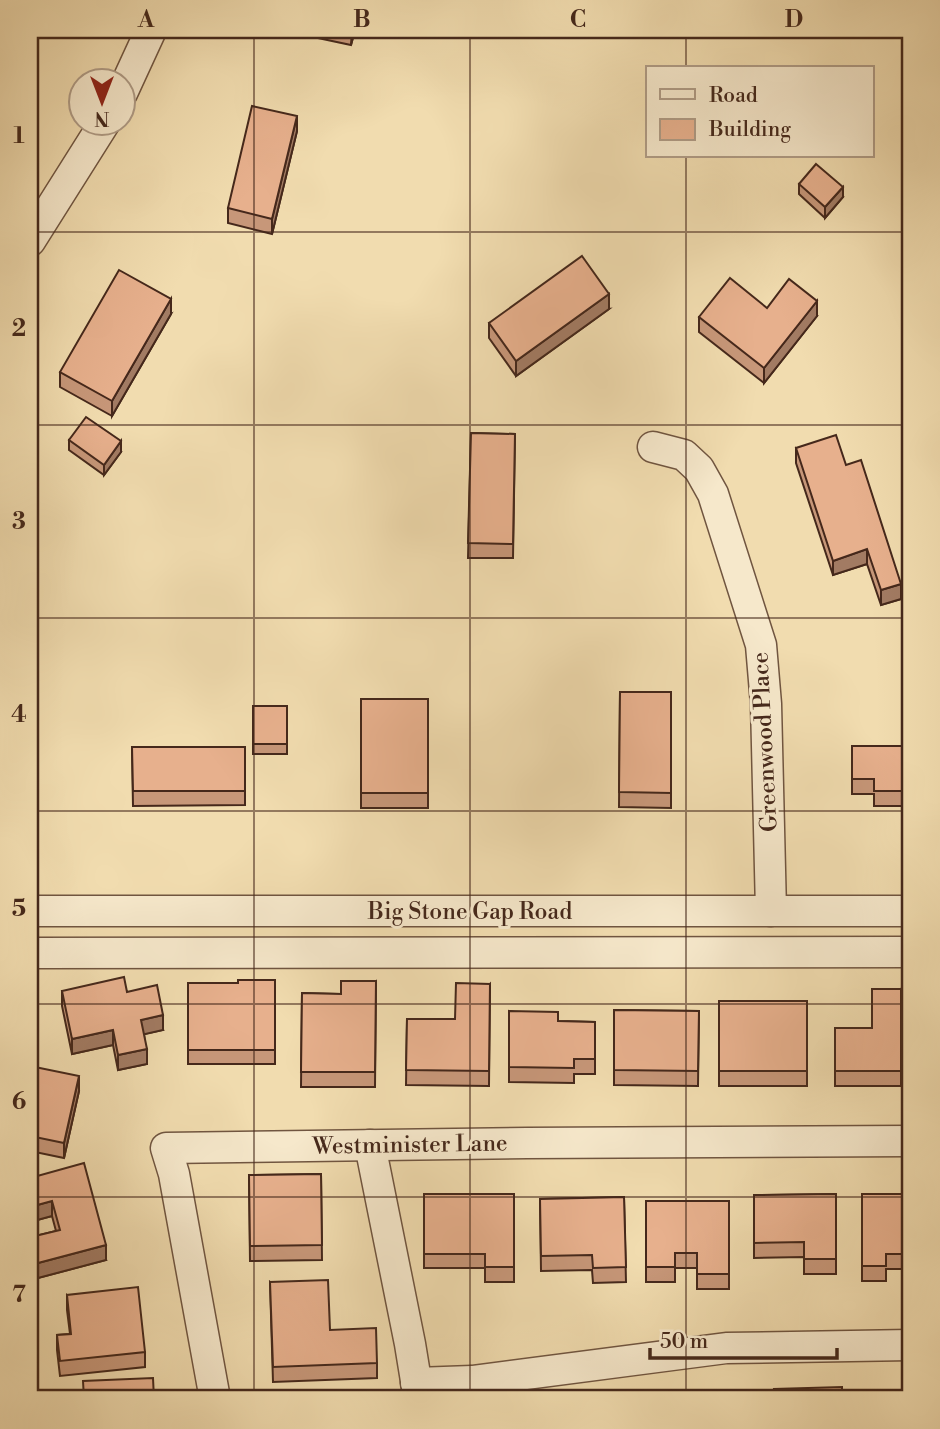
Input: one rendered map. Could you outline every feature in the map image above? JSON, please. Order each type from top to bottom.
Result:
[{"type":"street","points":[[134,66],[151,30]]},
{"type":"street","points":[[30,241],[95,136]]},
{"type":"street","name":"Greenwood Place","points":[[653,447],[684,455],[699,469],[713,494],[761,645],[766,704],[771,911]]},
{"type":"street","name":"Big Stone Gap Road","points":[[30,911],[910,911]]},
{"type":"street","points":[[30,953],[910,952]]},
{"type":"street","name":"Westminister Lane","points":[[215,1399],[179,1201],[166,1148],[910,1141]]},
{"type":"street","points":[[370,1145],[417,1391],[472,1381],[726,1348],[910,1345]]},
{"type":"building","points":[[252,106],[297,116],[272,219],[228,208]]},
{"type":"building","points":[[816,164],[843,187],[825,207],[799,184]]},
{"type":"building","points":[[582,256],[609,294],[516,361],[489,323]]},
{"type":"building","points":[[119,270],[171,299],[112,401],[60,372]]},
{"type":"building","points":[[730,278],[767,308],[789,279],[817,301],[764,368],[699,317]]},
{"type":"building","points":[[86,417],[121,441],[104,465],[69,440]]},
{"type":"building","points":[[471,433],[515,434],[513,544],[468,543]]},
{"type":"building","points":[[836,435],[846,465],[861,460],[901,584],[881,590],[867,549],[833,561],[796,448]]},
{"type":"building","points":[[620,692],[671,692],[671,793],[619,792]]},
{"type":"building","points":[[361,699],[428,699],[428,793],[361,793]]},
{"type":"building","points":[[253,706],[287,706],[287,744],[253,744]]},
{"type":"building","points":[[852,746],[910,746],[910,791],[874,791],[874,779],[852,779]]},
{"type":"building","points":[[132,747],[245,747],[245,791],[133,791]]},
{"type":"building","points":[[124,977],[127,992],[157,985],[163,1015],[141,1020],[147,1049],[118,1055],[113,1030],[72,1039],[62,991]]},
{"type":"building","points":[[238,980],[275,980],[275,1050],[188,1050],[188,983],[238,983]]},
{"type":"building","points":[[341,981],[376,981],[375,1072],[301,1072],[302,993],[341,994]]},
{"type":"building","points":[[456,983],[490,984],[489,1071],[406,1070],[407,1019],[455,1019]]},
{"type":"building","points":[[872,989],[901,989],[901,1071],[835,1071],[835,1028],[872,1028]]},
{"type":"building","points":[[719,1001],[807,1001],[807,1071],[719,1071]]},
{"type":"building","points":[[614,1010],[699,1011],[698,1071],[614,1070]]},
{"type":"building","points":[[509,1011],[558,1012],[558,1021],[595,1022],[595,1059],[574,1059],[574,1068],[509,1067]]},
{"type":"building","points":[[30,1066],[79,1076],[64,1143],[30,1136]]},
{"type":"building","points":[[84,1163],[106,1245],[38,1263],[31,1237],[60,1230],[52,1201],[30,1207],[30,1178]]},
{"type":"building","points":[[321,1174],[322,1245],[250,1246],[249,1175]]},
{"type":"building","points":[[424,1194],[514,1194],[514,1267],[485,1267],[485,1254],[424,1254]]},
{"type":"building","points":[[836,1194],[836,1259],[804,1259],[804,1242],[754,1243],[754,1195]]},
{"type":"building","points":[[862,1194],[910,1194],[910,1254],[886,1254],[886,1266],[862,1266]]},
{"type":"building","points":[[624,1197],[626,1267],[593,1268],[592,1255],[541,1256],[540,1199]]},
{"type":"building","points":[[646,1201],[729,1201],[729,1274],[697,1274],[697,1253],[675,1253],[675,1267],[646,1267]]},
{"type":"building","points":[[328,1280],[330,1330],[376,1328],[377,1363],[273,1367],[270,1282]]},
{"type":"building","points":[[138,1287],[145,1352],[60,1361],[57,1335],[71,1334],[67,1295]]},
{"type":"building","points":[[153,1378],[154,1399],[84,1399],[83,1381]]},
{"type":"building","points":[[842,1387],[842,1399],[775,1399],[774,1389]]},
{"type":"building","points":[[349,1392],[349,1399],[283,1399],[283,1394]]},
{"type":"building","points":[[727,1392],[728,1399],[699,1399],[698,1396]]},
{"type":"building","points":[[888,1394],[910,1394],[910,1399],[889,1399]]}]
